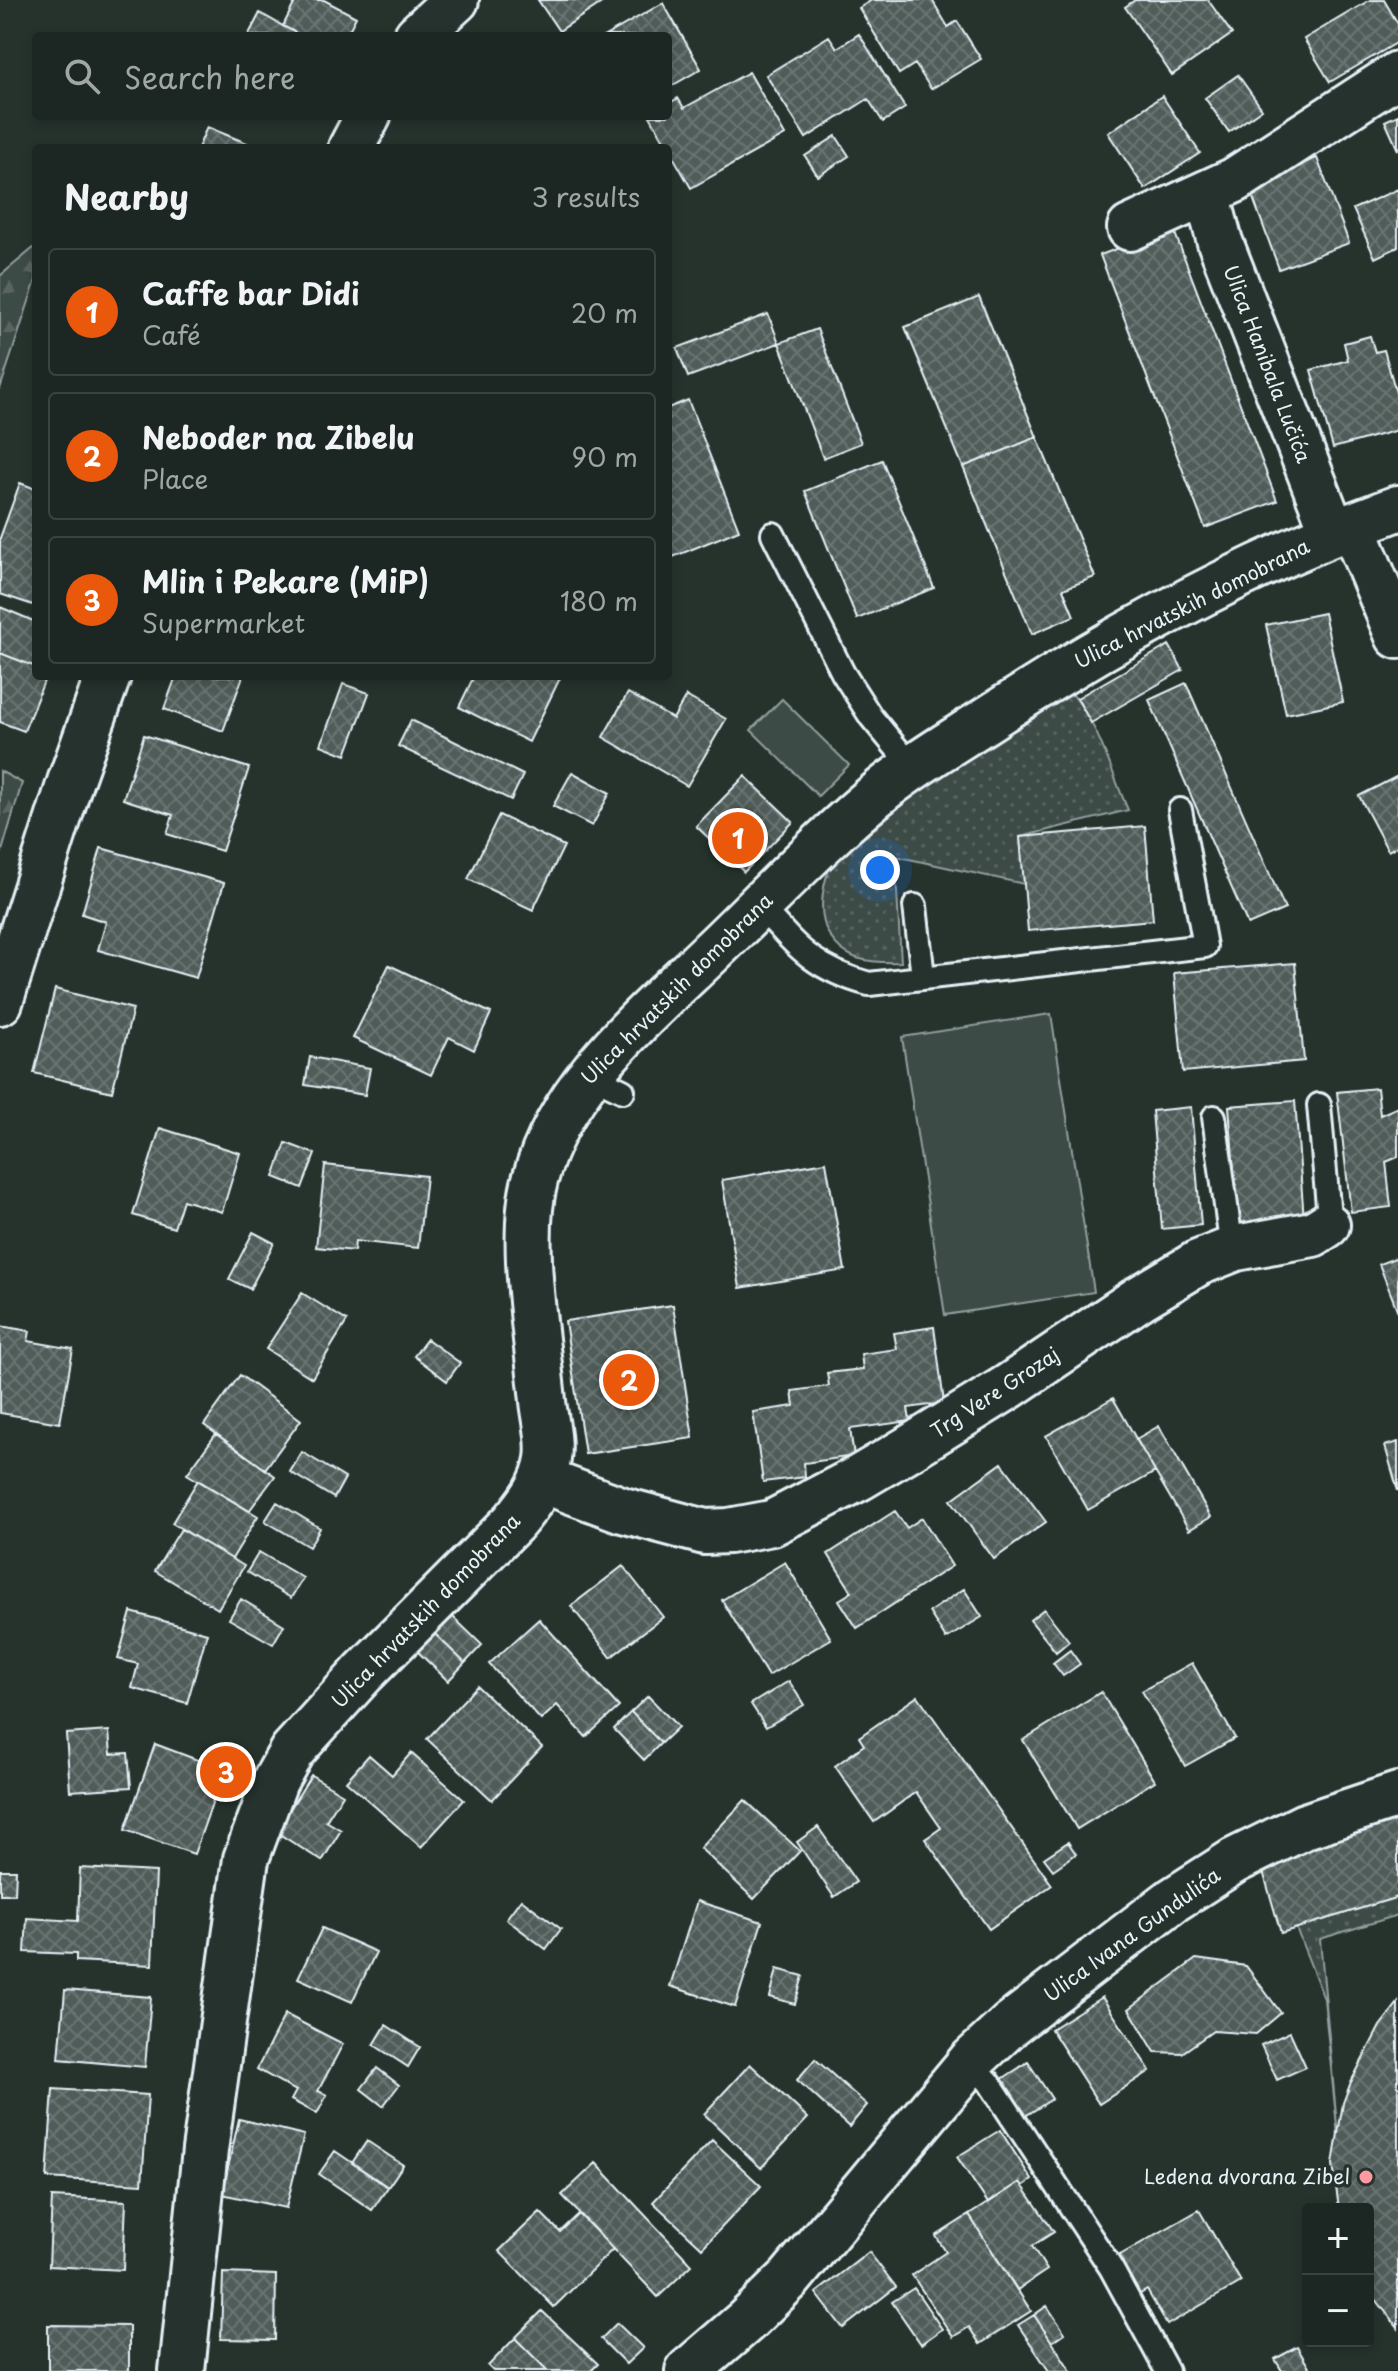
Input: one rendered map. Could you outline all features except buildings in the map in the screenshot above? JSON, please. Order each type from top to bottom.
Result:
[{"type":"street","points":[[421,32],[456,0]]},
{"type":"street","points":[[1130,228],[1235,180],[1398,74]]},
{"type":"street","points":[[353,144],[366,120]]},
{"type":"street","name":"Ulica Hanibala Lučića","points":[[1207,194],[1220,242],[1343,529],[1398,636]]},
{"type":"street","name":"Ulica hrvatskih domobrana","points":[[182,2371],[205,2150],[237,1920],[246,1859],[262,1810],[292,1751],[363,1673],[513,1523],[531,1502],[542,1480],[549,1442],[531,1277],[544,1202],[534,1183],[544,1150],[557,1124],[606,1083],[678,984],[829,837],[888,786],[1047,680],[1112,643],[1269,562],[1398,508]]},
{"type":"street","points":[[0,1002],[70,782],[107,680]]},
{"type":"street","name":"Trg Vere Grozaj","points":[[542,1480],[623,1510],[695,1530],[729,1531],[772,1523],[908,1449],[1198,1263],[1236,1248],[1313,1234],[1327,1225]]},
{"type":"street","name":"Ulica Ivana Gundulića","points":[[688,2371],[789,2279],[970,2062],[1011,2024],[1173,1900],[1234,1861],[1305,1826],[1398,1795]]},
{"type":"lane","points":[[773,534],[843,673],[871,717],[913,768]]},
{"type":"lane","points":[[760,906],[802,952],[823,968],[869,984],[1205,946],[1180,810]]},
{"type":"lane","points":[[915,906],[923,977]]},
{"type":"lane","name":"Trg Vere Grozaj","points":[[1319,1105],[1329,1209],[1327,1225]]},
{"type":"lane","points":[[1214,1117],[1229,1228],[1236,1248]]},
{"type":"lane","points":[[970,2062],[989,2082],[1111,2268],[1167,2371]]},
{"type":"green space","points":[[32,249],[32,292],[0,389],[0,276]]},
{"type":"green space","points":[[1065,686],[1094,728],[1128,810],[1020,837],[1024,884],[895,856],[901,962],[868,961],[841,949],[827,931],[822,905],[827,876],[845,848],[869,825]]},
{"type":"green space","points":[[782,699],[849,765],[818,796],[751,730]]},
{"type":"green space","points":[[0,771],[22,783],[0,858]]},
{"type":"green space","points":[[1051,1014],[1094,1292],[945,1315],[902,1037]]},
{"type":"green space","points":[[1398,1897],[1398,1915],[1320,1939],[1338,2136],[1324,1999],[1296,1928]]},
{"type":"place","name":"Caffe bar Didi","points":[[738,838]]},
{"type":"place","name":"Neboder na Zibelu","points":[[629,1380]]},
{"type":"place","name":"Mlin i Pekare (MiP)","points":[[226,1772]]},
{"type":"place","name":"Ledena dvorana Zibel","points":[[1366,2177]]}]
